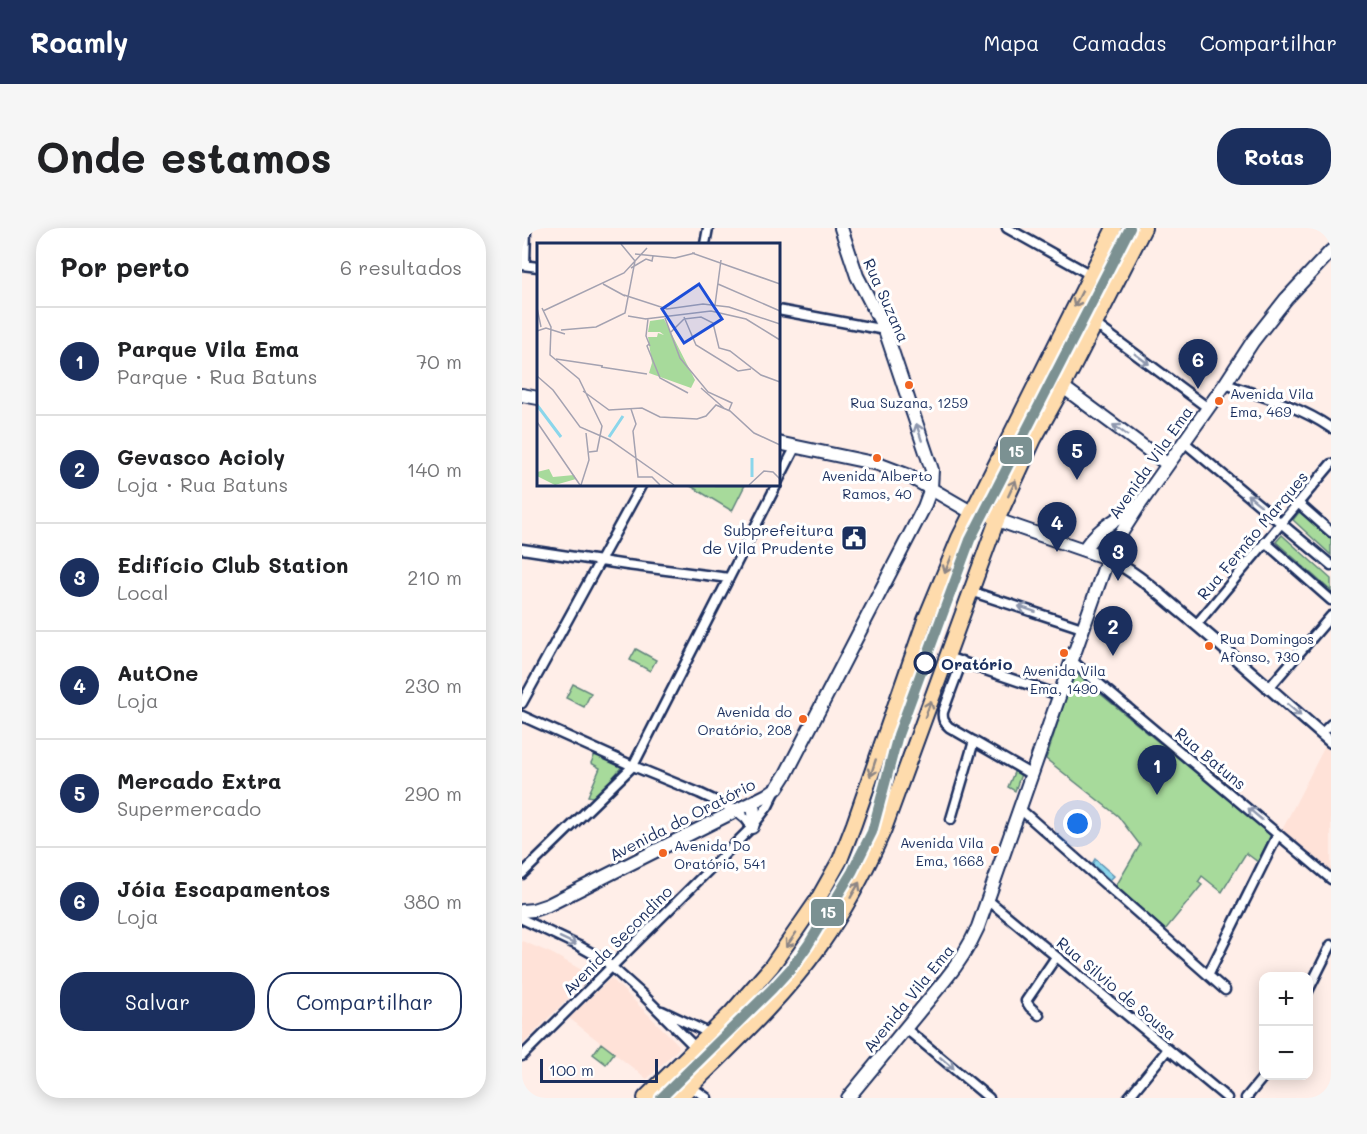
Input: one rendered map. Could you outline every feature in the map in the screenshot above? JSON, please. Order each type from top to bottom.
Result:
[{"type":"main road","name":"Rua Suzana","points":[[841,228],[857,276],[885,330],[932,470],[931,488]]},
{"type":"main road","points":[[645,1098],[731,1013],[771,967],[819,899],[840,860],[854,824],[926,620],[959,538],[1114,228]]},
{"type":"main road","points":[[679,1098],[769,1007],[800,972],[841,914],[864,874],[884,829],[997,520],[1034,439],[1144,228]]},
{"type":"main road","name":"Avenida Vila Ema","points":[[848,1098],[960,962],[972,942],[1107,558],[1116,541],[1272,315],[1331,251]]},
{"type":"main road","points":[[1040,376],[1063,387],[1167,464]]},
{"type":"main road","points":[[522,395],[537,398]]},
{"type":"main road","points":[[1012,430],[988,498],[987,509],[997,520],[1107,558]]},
{"type":"main road","points":[[780,443],[878,464],[931,488],[971,512]]},
{"type":"main road","name":"Avenida do Oratório","points":[[522,911],[548,905],[752,803],[777,788],[904,547],[931,488]]},
{"type":"main road","points":[[1084,550],[1100,531],[1140,504]]},
{"type":"main road","points":[[752,803],[755,818],[752,827]]},
{"type":"street","points":[[524,265],[526,228]]},
{"type":"street","points":[[705,243],[708,228]]},
{"type":"street","points":[[1007,228],[1091,274]]},
{"type":"street","points":[[780,310],[885,330]]},
{"type":"street","points":[[1095,324],[1208,408]]},
{"type":"street","points":[[1224,384],[1295,408],[1331,428]]},
{"type":"street","points":[[1184,442],[1331,565]]},
{"type":"street","points":[[780,479],[796,446]]},
{"type":"street","name":"Rua Fernão Marques","points":[[1196,625],[1331,464]]},
{"type":"street","points":[[522,703],[641,486]]},
{"type":"street","points":[[522,874],[633,766],[776,486]]},
{"type":"street","points":[[1298,503],[1331,532]]},
{"type":"street","points":[[1265,542],[1331,600]]},
{"type":"street","points":[[522,549],[729,578]]},
{"type":"street","points":[[1107,558],[1138,576],[1331,742]]},
{"type":"street","points":[[970,591],[1082,628]]},
{"type":"street","points":[[1268,689],[1331,616]]},
{"type":"street","points":[[947,657],[1059,695]]},
{"type":"street","name":"Rua Batuns","points":[[1071,660],[1331,879]]},
{"type":"street","points":[[962,661],[942,718],[949,727],[1032,775]]},
{"type":"street","points":[[522,716],[735,810],[752,827]]},
{"type":"street","points":[[1321,734],[1331,724]]},
{"type":"street","points":[[951,819],[974,741]]},
{"type":"street","name":"Avenida Secondino","points":[[522,1056],[752,827],[768,806],[777,788]]},
{"type":"street","points":[[1020,809],[1225,990]]},
{"type":"street","points":[[1208,975],[1278,834]]},
{"type":"street","name":"Rua Silvio de Sousa","points":[[988,900],[1227,1098]]},
{"type":"street","points":[[522,919],[596,955],[656,1008],[712,1064]]},
{"type":"street","points":[[1313,981],[1331,945]]},
{"type":"street","points":[[1039,1015],[1030,1008],[1026,1001],[1056,957]]},
{"type":"street","points":[[656,1008],[709,1034]]},
{"type":"street","points":[[905,1028],[989,1098]]},
{"type":"street","points":[[1128,1098],[1168,1049]]},
{"type":"street","points":[[1246,1098],[1261,1080]]},
{"type":"street","points":[[690,1086],[707,1098]]},
{"type":"shaded area","points":[[1325,746],[1331,751],[1331,874],[1281,832]]},
{"type":"shaded area","points":[[522,941],[551,953],[591,975],[522,1045]]},
{"type":"shaded area","points":[[611,978],[679,1046],[647,1079],[569,1018]]},
{"type":"green space","points":[[691,486],[744,486],[732,511]]},
{"type":"green space","points":[[1300,511],[1331,538],[1331,555],[1293,520]]},
{"type":"green space","points":[[1282,535],[1331,579],[1331,591],[1276,542]]},
{"type":"green space","points":[[636,649],[656,660],[650,671],[630,660]]},
{"type":"green space","points":[[1074,672],[1271,835],[1258,862],[1246,853],[1222,892],[1202,876],[1198,882],[1202,885],[1165,930],[1116,886],[1140,845],[1118,816],[1046,759]]},
{"type":"green space","points":[[573,684],[591,693],[584,707],[566,698]]},
{"type":"green space","points":[[596,752],[624,764],[596,798],[588,796],[600,768],[591,763]]},
{"type":"green space","points":[[1015,770],[1021,774],[1015,791],[1008,787]]},
{"type":"green space","points":[[601,1043],[614,1053],[606,1064],[593,1054]]},
{"type":"water","points":[[1095,859],[1114,876],[1110,880],[1092,864]]},
{"type":"transit line","name":"15","points":[[661,1098],[793,966],[852,872],[872,832],[898,735],[970,540],[1130,228]]},
{"type":"place","name":"Rua Suzana, 1259","points":[[909,385]]},
{"type":"place","name":"Jóia Escapamentos","points":[[1198,389]]},
{"type":"place","name":"Avenida Vila Ema, 469","points":[[1219,401]]},
{"type":"place","name":"Avenida Alberto Ramos, 40","points":[[877,458]]},
{"type":"place","name":"Mercado Extra","points":[[1077,480]]},
{"type":"place","name":"Subprefeitura de Vila Prudente","points":[[854,538]]},
{"type":"place","name":"AutOne","points":[[1057,552]]},
{"type":"place","name":"Edifício Club Station","points":[[1118,581]]},
{"type":"place","name":"Rua Domingos Afonso, 730","points":[[1209,646]]},
{"type":"place","name":"Avenida Vila Ema, 1490","points":[[1064,653]]},
{"type":"place","name":"Gevasco Acioly","points":[[1113,656]]},
{"type":"place","name":"Oratório","points":[[925,663]]},
{"type":"place","name":"Avenida do Oratório, 208","points":[[803,719]]},
{"type":"place","name":"Parque Vila Ema","points":[[1157,795]]},
{"type":"place","name":"Avenida Vila Ema, 1668","points":[[995,850]]},
{"type":"place","name":"Avenida Do Oratório, 541","points":[[663,853]]}]
